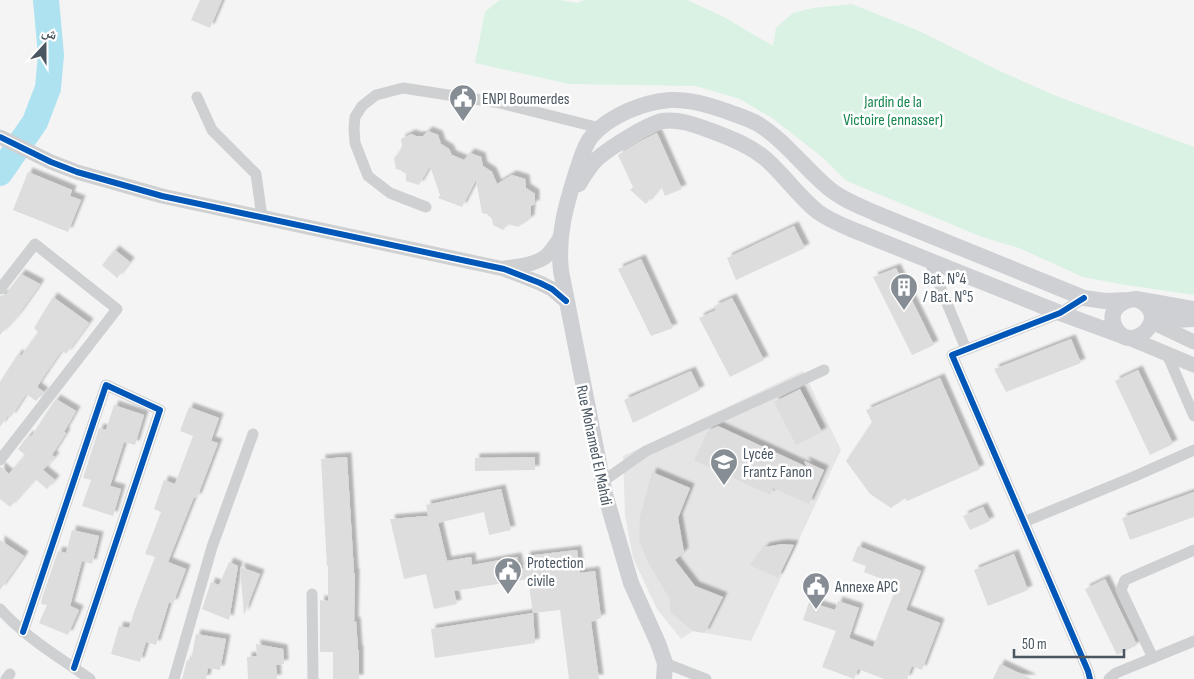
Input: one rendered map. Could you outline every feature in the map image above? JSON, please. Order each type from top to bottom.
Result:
[{"type":"main road","points":[[600,128],[621,114],[646,104],[672,100],[700,103],[756,123],[781,140],[826,186],[842,198],[875,213],[1084,298],[1105,301],[1132,300],[1194,308]]},
{"type":"main road","points":[[566,203],[593,163],[604,152],[649,126],[662,121],[675,121],[694,125],[740,142],[754,151],[828,219],[1060,313],[1126,337],[1136,338],[1143,335],[1149,329],[1152,321],[1151,312],[1142,302],[1132,300],[1122,302],[1114,312],[1114,325],[1117,331],[1126,337]]},
{"type":"main road","name":"Rue Mohamed El Mahdi","points":[[600,128],[591,137],[583,153],[566,203],[560,238],[560,271],[602,482],[631,583],[658,642],[664,671]]},
{"type":"main road","points":[[1152,321],[1194,318]]},
{"type":"street","points":[[426,207],[390,193],[368,176],[355,143],[355,117],[362,106],[376,94],[403,88],[500,103],[600,128]]},
{"type":"street","points":[[197,97],[212,130],[256,174],[262,217]]},
{"type":"street","points":[[0,137],[51,162],[77,172],[162,196],[504,269],[540,283],[566,301]]},
{"type":"street","points":[[504,269],[526,265],[543,258],[551,251],[560,238]]},
{"type":"street","points":[[0,288],[35,244],[117,308],[0,460]]},
{"type":"street","points":[[929,260],[966,349]]},
{"type":"street","points":[[1084,298],[1060,313],[952,355],[1090,679]]},
{"type":"street","points":[[1152,321],[1194,342]]},
{"type":"street","points":[[1126,337],[1194,365]]},
{"type":"street","points":[[1167,354],[1194,416]]},
{"type":"street","points":[[602,482],[646,451],[824,370]]},
{"type":"street","points":[[23,632],[106,385],[160,410],[74,668]]},
{"type":"street","points":[[174,679],[212,547],[253,434]]},
{"type":"street","points":[[1024,522],[1194,450]]},
{"type":"street","points":[[1153,658],[1121,590],[1125,580],[1194,550]]},
{"type":"street","points":[[312,594],[313,679]]},
{"type":"street","points":[[0,610],[13,624],[36,642],[90,679]]},
{"type":"street","points":[[1110,679],[1116,673],[1194,641]]},
{"type":"street","points":[[664,671],[706,679]]},
{"type":"shaded area","name":"Lycée Frantz Fanon","points":[[803,371],[841,450],[751,641],[693,631],[681,639],[657,609],[633,558],[625,515],[623,456]]},
{"type":"green space","name":"Jardin de la Victoire (ennasser)","points":[[501,0],[559,0],[578,3],[584,0],[687,0],[724,17],[773,46],[776,28],[793,13],[813,8],[852,4],[919,31],[1056,96],[1194,147],[1194,295],[1083,277],[1019,248],[982,237],[847,181],[821,156],[772,118],[740,99],[696,86],[569,84],[475,63],[485,12]]},
{"type":"building","points":[[200,0],[222,0],[210,28],[191,20]]},
{"type":"building","points":[[428,131],[438,135],[441,144],[449,149],[452,155],[464,160],[470,153],[481,157],[483,166],[492,172],[497,184],[512,175],[525,179],[526,188],[535,194],[535,204],[531,206],[530,219],[518,227],[508,224],[503,230],[493,225],[492,219],[487,214],[482,213],[476,180],[462,207],[438,198],[440,195],[430,166],[419,185],[406,181],[406,174],[396,169],[394,158],[400,151],[401,139],[411,134],[423,136]]},
{"type":"building","points":[[657,133],[682,189],[665,196],[661,186],[646,204],[630,190],[633,187],[618,155]]},
{"type":"building","points":[[28,172],[72,190],[70,196],[81,200],[68,232],[13,210]]},
{"type":"building","points":[[794,226],[805,248],[736,280],[727,258]]},
{"type":"building","points":[[115,250],[130,262],[117,278],[102,265]]},
{"type":"building","points":[[641,259],[673,328],[651,336],[618,269]]},
{"type":"building","name":"Bat. N°4 / Bat. N°5","points":[[896,268],[934,345],[912,355],[873,277]]},
{"type":"building","points":[[21,274],[40,284],[18,315],[0,335],[0,296],[6,294]]},
{"type":"building","points":[[53,297],[89,323],[66,354],[62,350],[46,373],[37,387],[44,392],[36,401],[26,394],[11,417],[8,415],[0,427],[0,382],[18,354],[21,356],[38,332],[34,328]]},
{"type":"building","points":[[732,298],[764,360],[730,377],[699,318],[716,310],[714,306]]},
{"type":"building","points":[[1071,339],[1081,363],[1006,392],[994,369]]},
{"type":"building","points":[[1138,370],[1173,444],[1150,455],[1115,381]]},
{"type":"building","points":[[691,371],[700,390],[633,423],[624,400]]},
{"type":"building","points":[[940,378],[980,469],[907,501],[905,498],[891,508],[870,494],[846,461],[872,422],[866,410]]},
{"type":"building","points":[[800,389],[822,432],[796,445],[774,402]]},
{"type":"building","points":[[56,399],[76,411],[64,432],[66,433],[52,455],[55,457],[43,470],[55,480],[47,489],[35,479],[10,507],[0,499],[0,467],[9,474],[25,455],[18,449],[29,435],[31,437]]},
{"type":"building","points":[[114,405],[144,415],[135,445],[124,442],[110,486],[121,489],[113,516],[82,506],[91,480],[83,478],[99,428],[106,430]]},
{"type":"building","points":[[189,407],[219,418],[211,441],[218,443],[197,498],[194,497],[168,562],[186,569],[173,604],[169,602],[156,645],[146,642],[140,662],[111,654],[119,626],[129,628],[155,557],[145,554],[161,512],[154,509],[164,480],[175,484],[193,436],[180,431]]},
{"type":"building","points":[[718,426],[807,467],[804,461],[824,470],[809,504],[773,488],[770,495],[694,460],[708,431]]},
{"type":"building","points":[[347,457],[355,573],[354,622],[356,621],[359,650],[359,679],[333,679],[333,652],[320,652],[320,600],[328,601],[328,566],[321,459]]},
{"type":"building","points":[[535,457],[535,470],[475,471],[475,458]]},
{"type":"building","points":[[652,472],[690,488],[678,518],[684,552],[675,560],[695,586],[723,597],[705,633],[693,631],[671,613],[669,598],[649,564],[639,541],[640,516]]},
{"type":"building","points":[[501,489],[511,530],[489,535],[484,512],[438,523],[447,561],[471,557],[472,565],[517,557],[521,576],[526,556],[577,550],[580,573],[595,571],[601,618],[591,622],[599,679],[569,679],[560,610],[533,613],[528,579],[454,591],[457,604],[434,609],[426,574],[404,579],[390,519],[428,516],[426,505]]},
{"type":"building","points":[[1194,492],[1194,517],[1130,540],[1122,518]]},
{"type":"building","points":[[983,507],[990,521],[970,530],[963,516]]},
{"type":"building","points":[[72,530],[99,536],[92,564],[82,561],[70,606],[79,610],[68,635],[39,623],[47,605],[41,604],[42,598],[58,551],[66,553]]},
{"type":"building","points":[[0,540],[24,556],[0,590]]},
{"type":"building","points":[[782,544],[794,545],[778,578],[750,565],[765,547]]},
{"type":"building","points":[[858,546],[921,571],[906,610],[940,623],[922,670],[912,666],[907,679],[884,679],[858,669],[854,679],[822,667],[836,631],[803,620],[809,602],[835,610],[838,601],[859,608],[849,638],[873,647],[897,585],[864,572],[866,566],[852,561]]},
{"type":"building","points":[[1014,554],[1028,590],[988,606],[974,570]]},
{"type":"building","points":[[229,562],[238,566],[229,620],[202,609],[211,582],[219,585]]},
{"type":"building","points":[[240,567],[260,574],[244,615]]},
{"type":"building","points":[[1105,579],[1137,645],[1117,655],[1085,589]]},
{"type":"building","points":[[533,613],[535,643],[435,658],[431,629]]},
{"type":"building","points":[[196,634],[226,639],[220,670],[208,668],[206,679],[182,679],[187,660],[191,661]]},
{"type":"building","points":[[256,644],[283,649],[284,664],[276,665],[277,679],[248,679],[247,657],[257,656]]},
{"type":"building","points":[[1000,664],[1032,679],[993,679]]},
{"type":"waterway","points":[[0,173],[35,122],[48,88],[51,55],[46,0]]},
{"type":"cycle path","points":[[0,137],[51,162],[77,172],[162,196],[504,269],[552,289],[566,301]]},
{"type":"cycle path","points":[[1084,298],[1060,313],[952,355],[1090,679]]},
{"type":"cycle path","points":[[23,632],[106,385],[160,410],[74,668]]},
{"type":"place","name":"ENPI Boumerdes","points":[[463,122]]},
{"type":"place","name":"Bat. N°4 / Bat. N°5","points":[[904,311]]},
{"type":"place","name":"Lycée Frantz Fanon","points":[[724,486]]},
{"type":"place","name":"Protection civile","points":[[508,595]]},
{"type":"place","name":"Annexe APC","points":[[816,610]]}]
